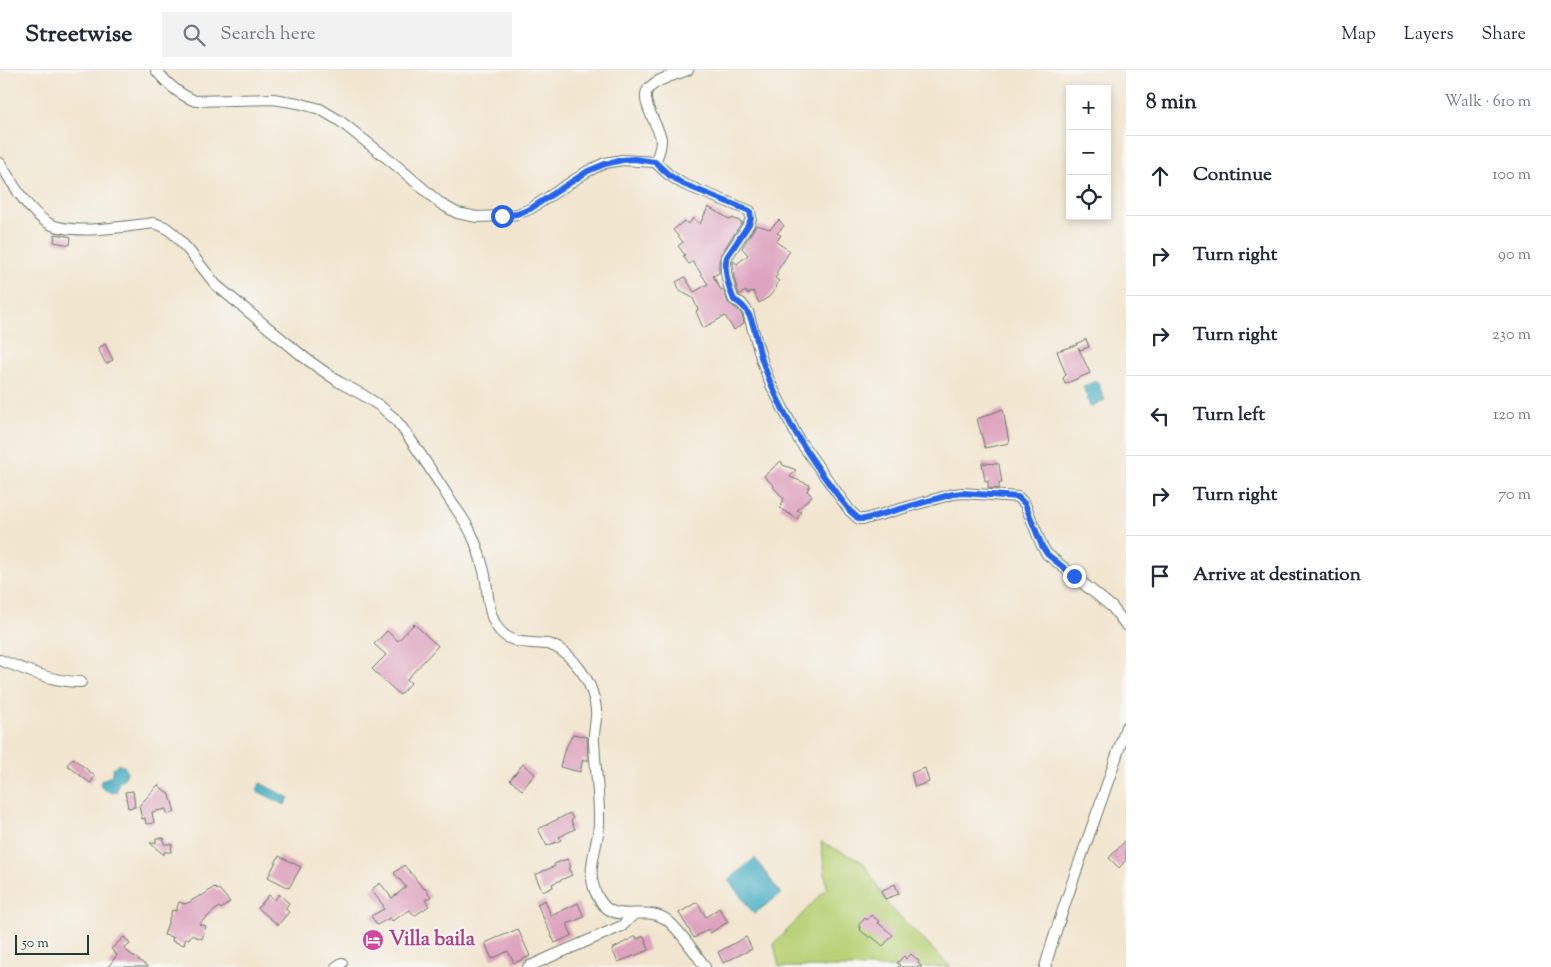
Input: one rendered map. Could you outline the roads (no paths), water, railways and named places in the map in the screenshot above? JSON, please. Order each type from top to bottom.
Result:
[{"type":"street","points":[[156,70],[175,90],[195,101],[273,99],[320,108],[397,166],[441,204],[457,213],[477,217],[517,214],[530,209],[588,171],[622,160],[655,162],[669,175],[683,184],[750,211],[751,218],[749,224],[725,262],[729,290],[734,300],[742,303],[748,312],[770,383],[799,440],[836,494],[855,516],[859,519],[865,519],[953,494],[1018,497],[1025,504],[1047,554],[1112,607],[1126,625]]},
{"type":"street","points":[[655,162],[660,154],[661,138],[647,104],[646,93],[649,88],[664,79],[688,70]]},
{"type":"street","points":[[0,163],[28,204],[39,216],[49,223],[62,228],[76,230],[154,223],[165,227],[182,242],[216,285],[305,358],[339,382],[363,394],[395,419],[411,440],[471,532],[485,572],[487,594],[492,612],[501,632],[510,638],[522,642],[548,644],[558,648],[566,654],[587,679],[596,711],[593,739],[599,813],[598,840],[591,868],[596,891],[606,908],[612,912],[633,915],[654,914],[664,918],[671,924],[705,967]]},
{"type":"street","points":[[0,660],[69,682],[81,682]]},
{"type":"street","points":[[1045,967],[1061,913],[1105,794],[1126,727]]},
{"type":"street","points":[[528,967],[622,926],[633,915]]},
{"type":"water","points":[[1097,381],[1105,400],[1090,407],[1083,386]]},
{"type":"water","points":[[119,764],[125,767],[127,773],[118,783],[117,791],[112,793],[102,788],[100,783],[111,776],[113,768]]},
{"type":"water","points":[[260,783],[289,798],[285,805],[257,791]]},
{"type":"water","points":[[755,858],[781,894],[754,914],[728,880]]},
{"type":"place","name":"Villa baila","points":[[373,940]]}]
